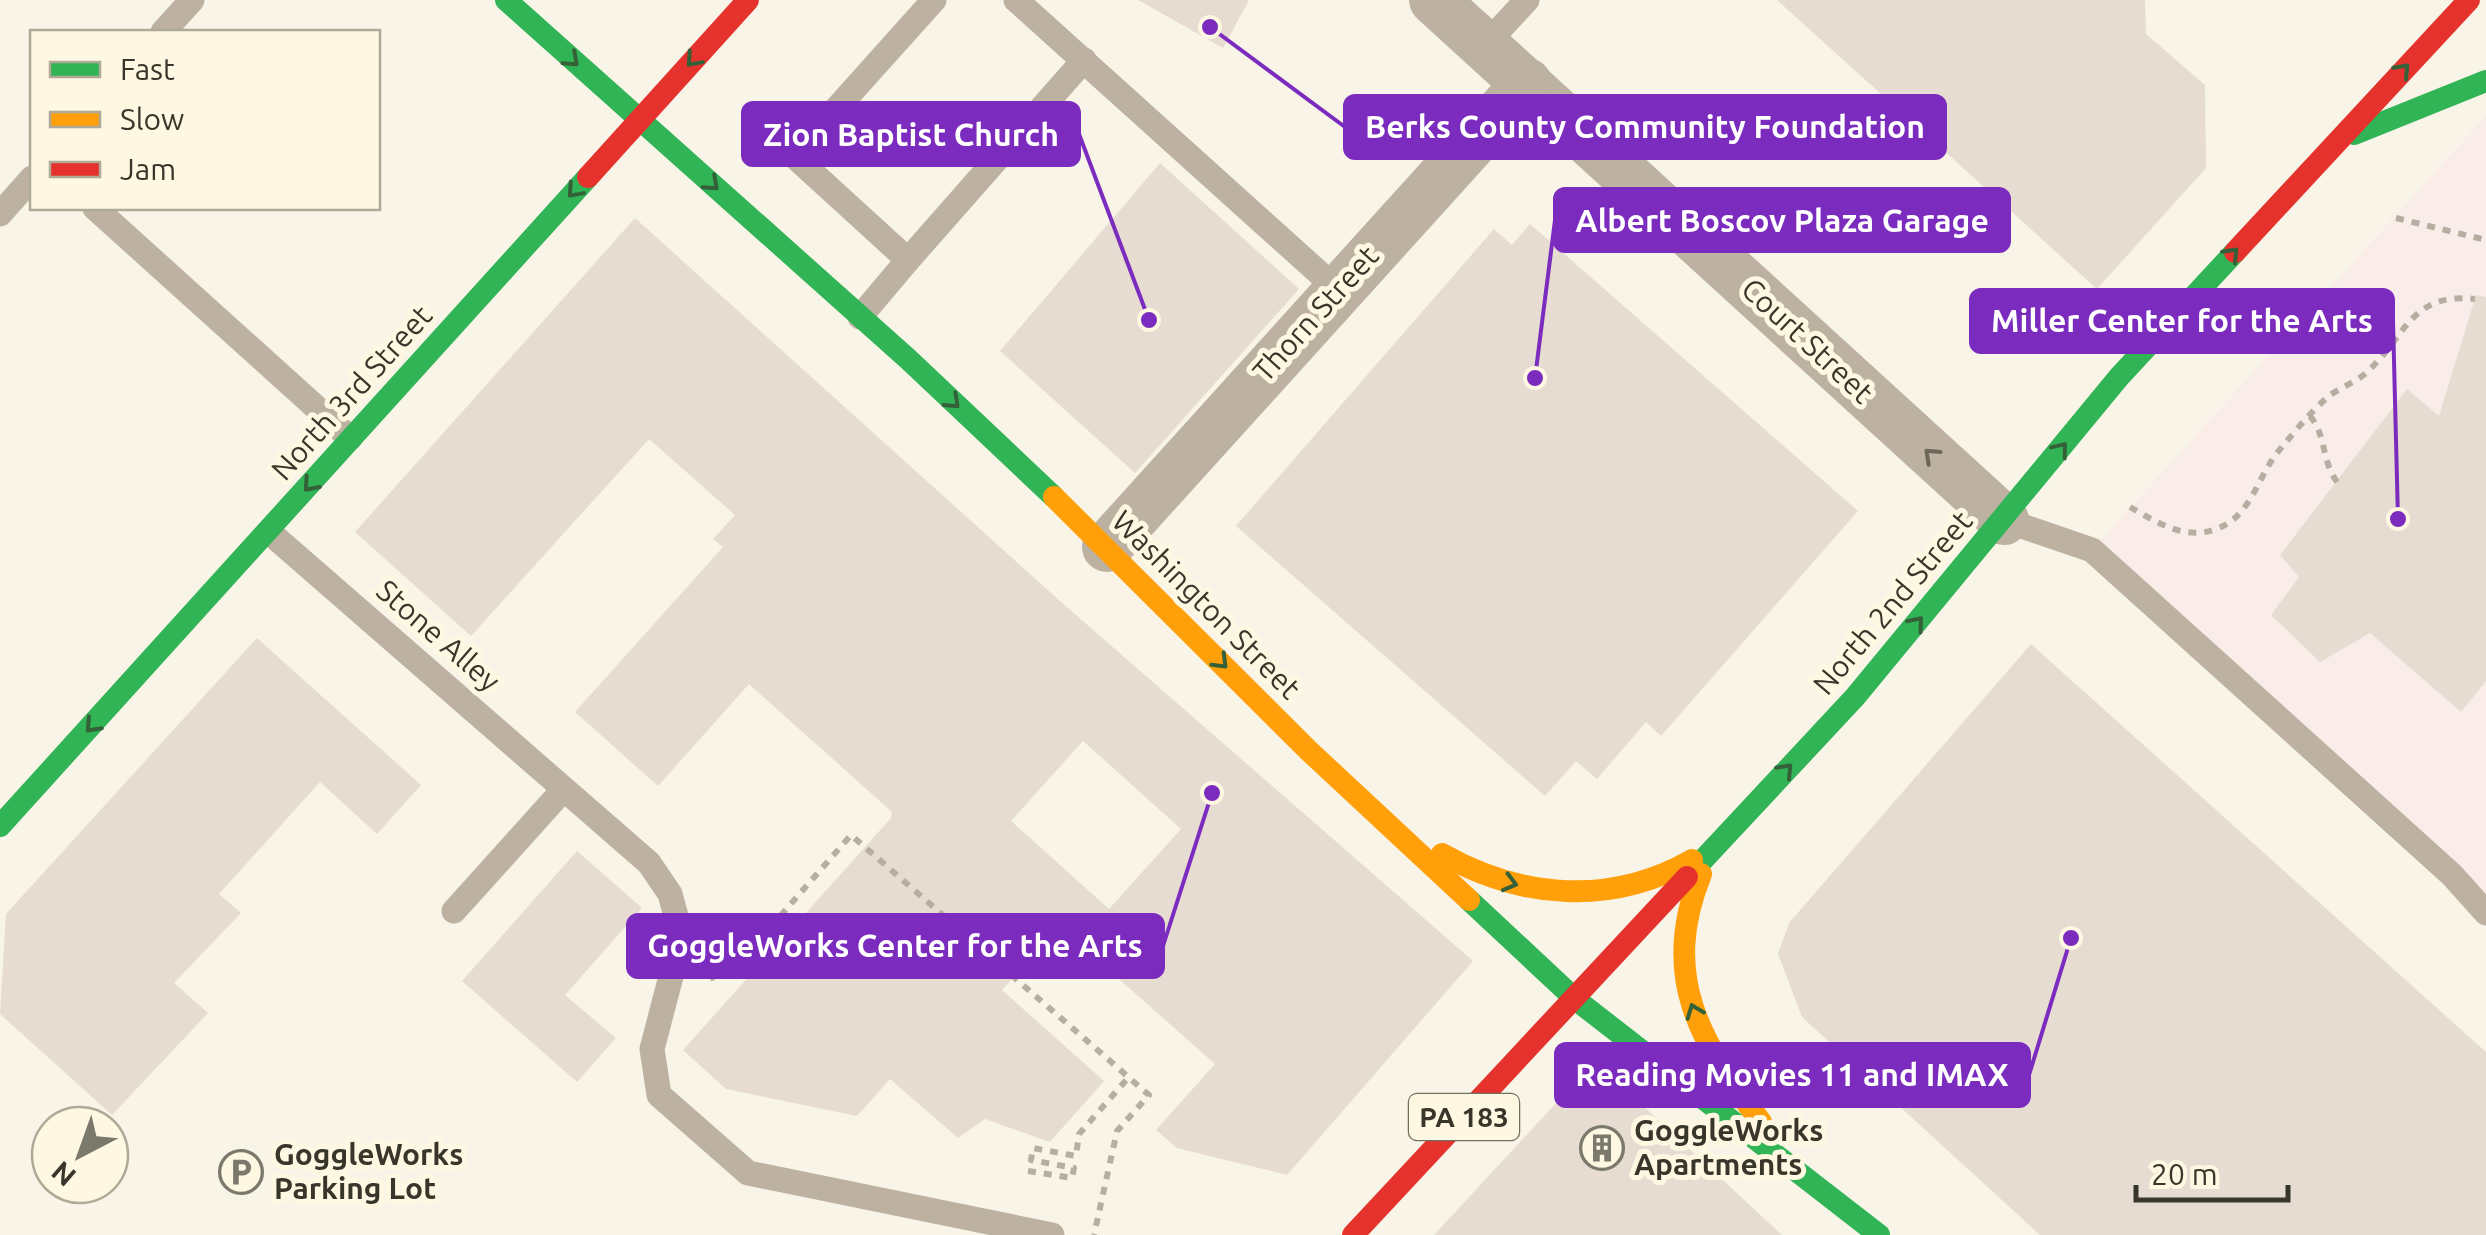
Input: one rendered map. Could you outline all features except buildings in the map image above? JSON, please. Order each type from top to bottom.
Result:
[{"type":"main road","name":"Washington Street","points":[[506,0],[860,317],[1107,547],[1366,802],[1574,998],[1879,1235]]},
{"type":"main road","name":"North 3rd Street","points":[[0,826],[748,0]]},
{"type":"main road","name":"North 2nd Street","points":[[1353,1235],[1854,697],[2119,378],[2468,0]]},
{"type":"main road","points":[[2337,141],[2486,81]]},
{"type":"main road","points":[[1366,802],[1461,867],[1515,887],[1582,891],[1633,887],[1677,871],[1719,841]]},
{"type":"main road","points":[[1719,841],[1690,894],[1678,945],[1686,992],[1728,1081],[1765,1128],[1836,1198]]},
{"type":"street","name":"Court Street","points":[[1434,0],[2004,520]]},
{"type":"street","name":"Thorn Street","points":[[1107,547],[1526,82]]},
{"type":"lane","points":[[165,30],[192,0]]},
{"type":"lane","points":[[908,260],[794,156],[934,0]]},
{"type":"lane","points":[[1016,0],[1338,290]]},
{"type":"lane","points":[[1485,45],[1527,0]]},
{"type":"lane","points":[[860,317],[1084,60]]},
{"type":"lane","points":[[0,214],[30,180]]},
{"type":"lane","points":[[97,210],[350,438]]},
{"type":"lane","points":[[2004,520],[2092,550],[2452,875],[2486,913]]},
{"type":"lane","name":"Stone Alley","points":[[269,532],[649,863],[670,894],[679,928],[652,1048],[659,1095],[748,1172],[1052,1235]]},
{"type":"lane","points":[[454,911],[563,790]]},
{"type":"path","points":[[2396,218],[2486,240]]},
{"type":"path","points":[[2130,507],[2168,528],[2190,533],[2216,530],[2252,500],[2274,458],[2310,416],[2330,396],[2367,373],[2419,312],[2456,297],[2475,299]]},
{"type":"path","points":[[2310,416],[2318,426],[2323,455],[2338,482]]},
{"type":"path","points":[[662,1005],[741,961],[851,834],[1148,1095],[1117,1131],[1094,1235]]},
{"type":"path","points":[[1028,1171],[1072,1178],[1074,1168],[1031,1160],[1033,1148],[1076,1156],[1079,1134],[1128,1078]]},
{"type":"shaded area","points":[[2486,116],[2486,916],[2092,550]]},
{"type":"traffic: fast","points":[[506,0],[908,359],[1054,497]]},
{"type":"traffic: fast","points":[[2354,134],[2486,81]]},
{"type":"traffic: fast","points":[[0,826],[588,177]]},
{"type":"traffic: fast","points":[[1687,877],[1855,697],[2119,377],[2235,252]]},
{"type":"traffic: fast","points":[[1469,900],[1575,999],[1879,1235]]},
{"type":"traffic: slow","points":[[1054,497],[1308,750],[1469,900]]},
{"type":"traffic: slow","points":[[1442,854],[1503,880],[1567,891],[1630,885],[1692,860]]},
{"type":"traffic: slow","points":[[1701,874],[1689,910],[1684,944],[1692,1006],[1720,1063],[1761,1122]]},
{"type":"traffic: jam","points":[[588,177],[748,0]]},
{"type":"traffic: jam","points":[[2235,252],[2469,0]]},
{"type":"traffic: jam","points":[[1353,1235],[1687,877]]},
{"type":"place","name":"Berks County Community Foundation","points":[[1210,27]]},
{"type":"place","name":"Zion Baptist Church","points":[[1149,320]]},
{"type":"place","name":"Albert Boscov Plaza Garage","points":[[1535,378]]},
{"type":"place","name":"Miller Center for the Arts","points":[[2398,519]]},
{"type":"place","name":"GoggleWorks Center for the Arts","points":[[1212,793]]},
{"type":"place","name":"Reading Movies 11 and IMAX","points":[[2071,938]]},
{"type":"place","name":"GoggleWorks Apartments","points":[[1602,1148]]},
{"type":"place","name":"GoggleWorks Parking Lot","points":[[241,1172]]}]
